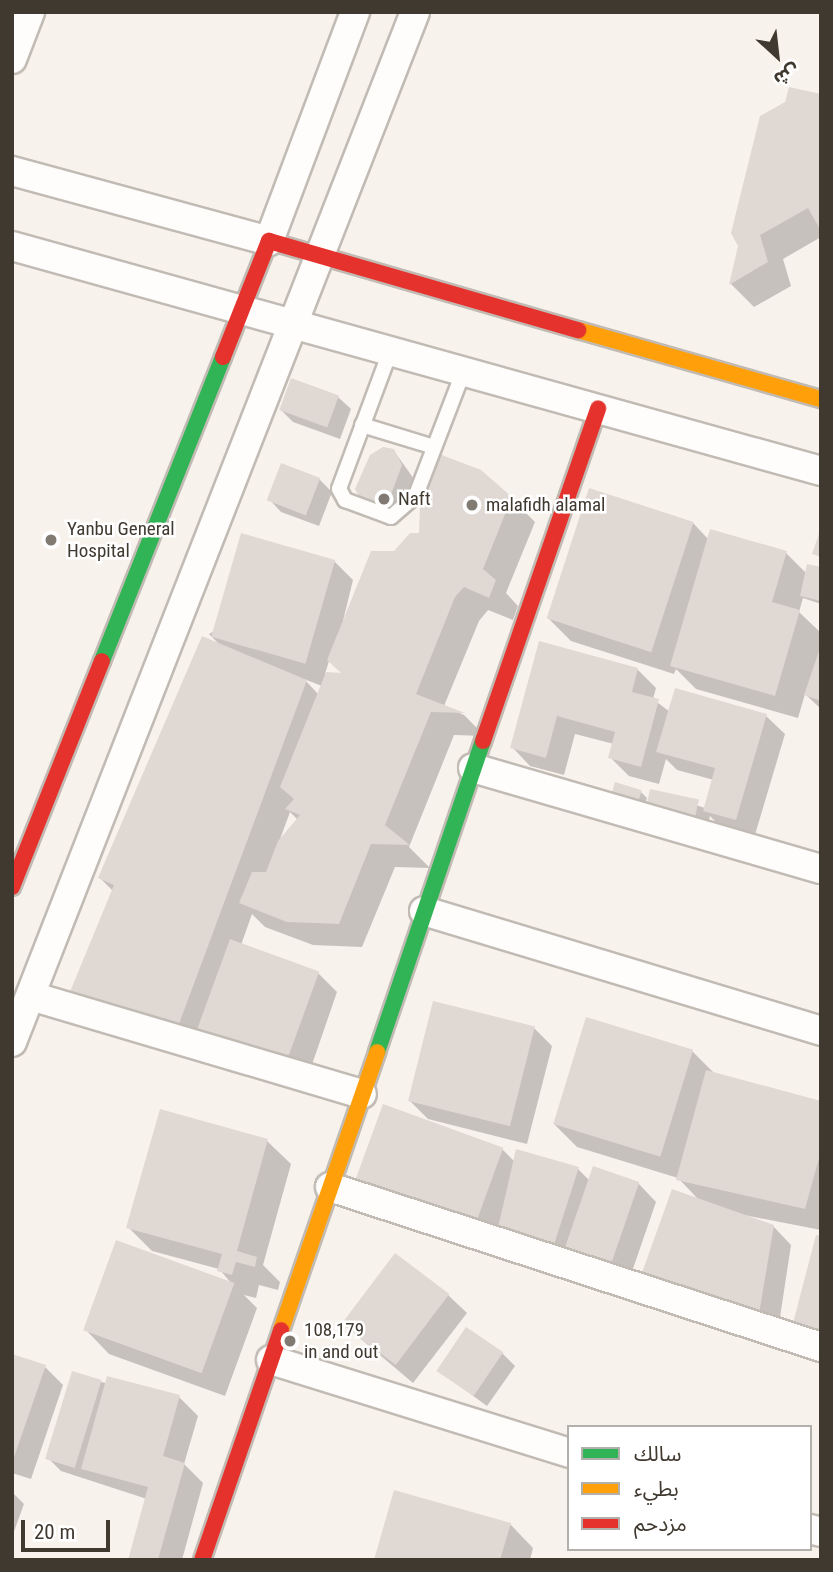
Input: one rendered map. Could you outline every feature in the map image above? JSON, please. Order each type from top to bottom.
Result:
[{"type":"street","points":[[12,59],[30,12]]},
{"type":"street","points":[[12,887],[269,242],[355,12]]},
{"type":"street","points":[[12,1042],[296,322],[415,12]]},
{"type":"street","points":[[12,171],[821,399]]},
{"type":"street","points":[[12,246],[243,307],[821,471]]},
{"type":"street","points":[[202,1560],[597,408]]},
{"type":"street","points":[[473,768],[821,869]]},
{"type":"street","points":[[424,911],[821,1031]]},
{"type":"street","points":[[30,996],[362,1094]]},
{"type":"street","points":[[330,1186],[821,1348]]},
{"type":"street","points":[[271,1360],[567,1452]]},
{"type":"lane","points":[[391,349],[339,489],[345,500],[391,517],[416,495],[464,370]]},
{"type":"lane","points":[[362,425],[434,447]]},
{"type":"building","points":[[789,87],[821,94],[821,231],[808,208],[760,235],[768,262],[729,285],[738,246],[731,233],[760,116],[785,102]]},
{"type":"building","points":[[291,378],[339,395],[327,427],[279,410]]},
{"type":"building","points":[[383,447],[394,449],[402,465],[390,497],[378,506],[361,501],[355,489],[370,455]]},
{"type":"building","points":[[439,454],[481,470],[512,497],[483,569],[496,580],[489,598],[464,587],[455,597],[416,694],[465,713],[431,712],[385,825],[410,845],[371,844],[339,924],[287,922],[239,903],[252,872],[266,872],[278,841],[300,815],[285,809],[294,799],[280,787],[326,672],[341,673],[327,660],[371,551],[394,551],[410,533],[419,533],[421,476]]},
{"type":"building","points":[[281,463],[320,478],[306,515],[267,500]]},
{"type":"building","points":[[589,488],[694,522],[651,652],[547,618]]},
{"type":"building","points":[[821,528],[821,557],[812,554]]},
{"type":"building","points":[[710,529],[787,551],[772,602],[800,610],[775,696],[670,666]]},
{"type":"building","points":[[241,533],[335,560],[305,664],[211,637]]},
{"type":"building","points":[[807,564],[821,567],[821,601],[800,596]]},
{"type":"building","points":[[202,636],[307,680],[176,1032],[67,999],[114,885],[98,878]]},
{"type":"building","points":[[539,641],[638,668],[632,692],[659,699],[641,767],[608,758],[615,732],[557,716],[546,758],[510,748]]},
{"type":"building","points":[[821,648],[821,701],[804,695]]},
{"type":"building","points":[[675,688],[767,714],[736,820],[703,811],[715,768],[656,752]]},
{"type":"building","points":[[615,782],[642,790],[636,809],[609,801]]},
{"type":"building","points":[[650,789],[699,799],[694,825],[645,814]]},
{"type":"building","points":[[230,939],[319,971],[283,1071],[194,1039]]},
{"type":"building","points":[[433,1001],[535,1026],[510,1126],[408,1101]]},
{"type":"building","points":[[586,1017],[693,1050],[660,1157],[553,1124]]},
{"type":"building","points":[[706,1070],[821,1101],[821,1151],[805,1209],[676,1180]]},
{"type":"building","points":[[383,1104],[503,1148],[473,1231],[353,1188]]},
{"type":"building","points":[[160,1109],[268,1139],[237,1251],[257,1257],[255,1267],[236,1262],[232,1275],[217,1271],[222,1254],[126,1228]]},
{"type":"building","points":[[516,1149],[579,1167],[551,1254],[497,1232]]},
{"type":"building","points":[[593,1166],[639,1182],[608,1274],[561,1258]]},
{"type":"building","points":[[672,1189],[774,1225],[758,1320],[638,1284]]},
{"type":"building","points":[[816,1235],[821,1236],[821,1334],[792,1327]]},
{"type":"building","points":[[116,1240],[234,1283],[202,1373],[83,1330]]},
{"type":"building","points":[[395,1253],[449,1294],[396,1365],[341,1324]]},
{"type":"building","points":[[466,1327],[503,1352],[474,1396],[436,1371]]},
{"type":"building","points":[[12,1354],[46,1365],[13,1460],[12,1460]]},
{"type":"building","points":[[72,1371],[102,1380],[75,1468],[45,1459]]},
{"type":"building","points":[[107,1376],[180,1395],[163,1456],[185,1463],[158,1560],[128,1560],[148,1487],[81,1469]]},
{"type":"building","points":[[394,1490],[511,1523],[500,1560],[374,1560]]},
{"type":"traffic: fast","points":[[102,661],[223,357]]},
{"type":"traffic: fast","points":[[377,1052],[483,741]]},
{"type":"traffic: slow","points":[[578,330],[821,399]]},
{"type":"traffic: slow","points":[[281,1330],[377,1052]]},
{"type":"traffic: jam","points":[[223,357],[269,241],[578,330]]},
{"type":"traffic: jam","points":[[483,741],[598,408]]},
{"type":"traffic: jam","points":[[12,887],[102,661]]},
{"type":"traffic: jam","points":[[202,1560],[281,1330]]},
{"type":"place","name":"Naft","points":[[384,499]]},
{"type":"place","name":"malafidh alamal","points":[[472,505]]},
{"type":"place","name":"Yanbu General Hospital","points":[[51,540]]},
{"type":"place","name":"108,179 in and out","points":[[290,1341]]}]
